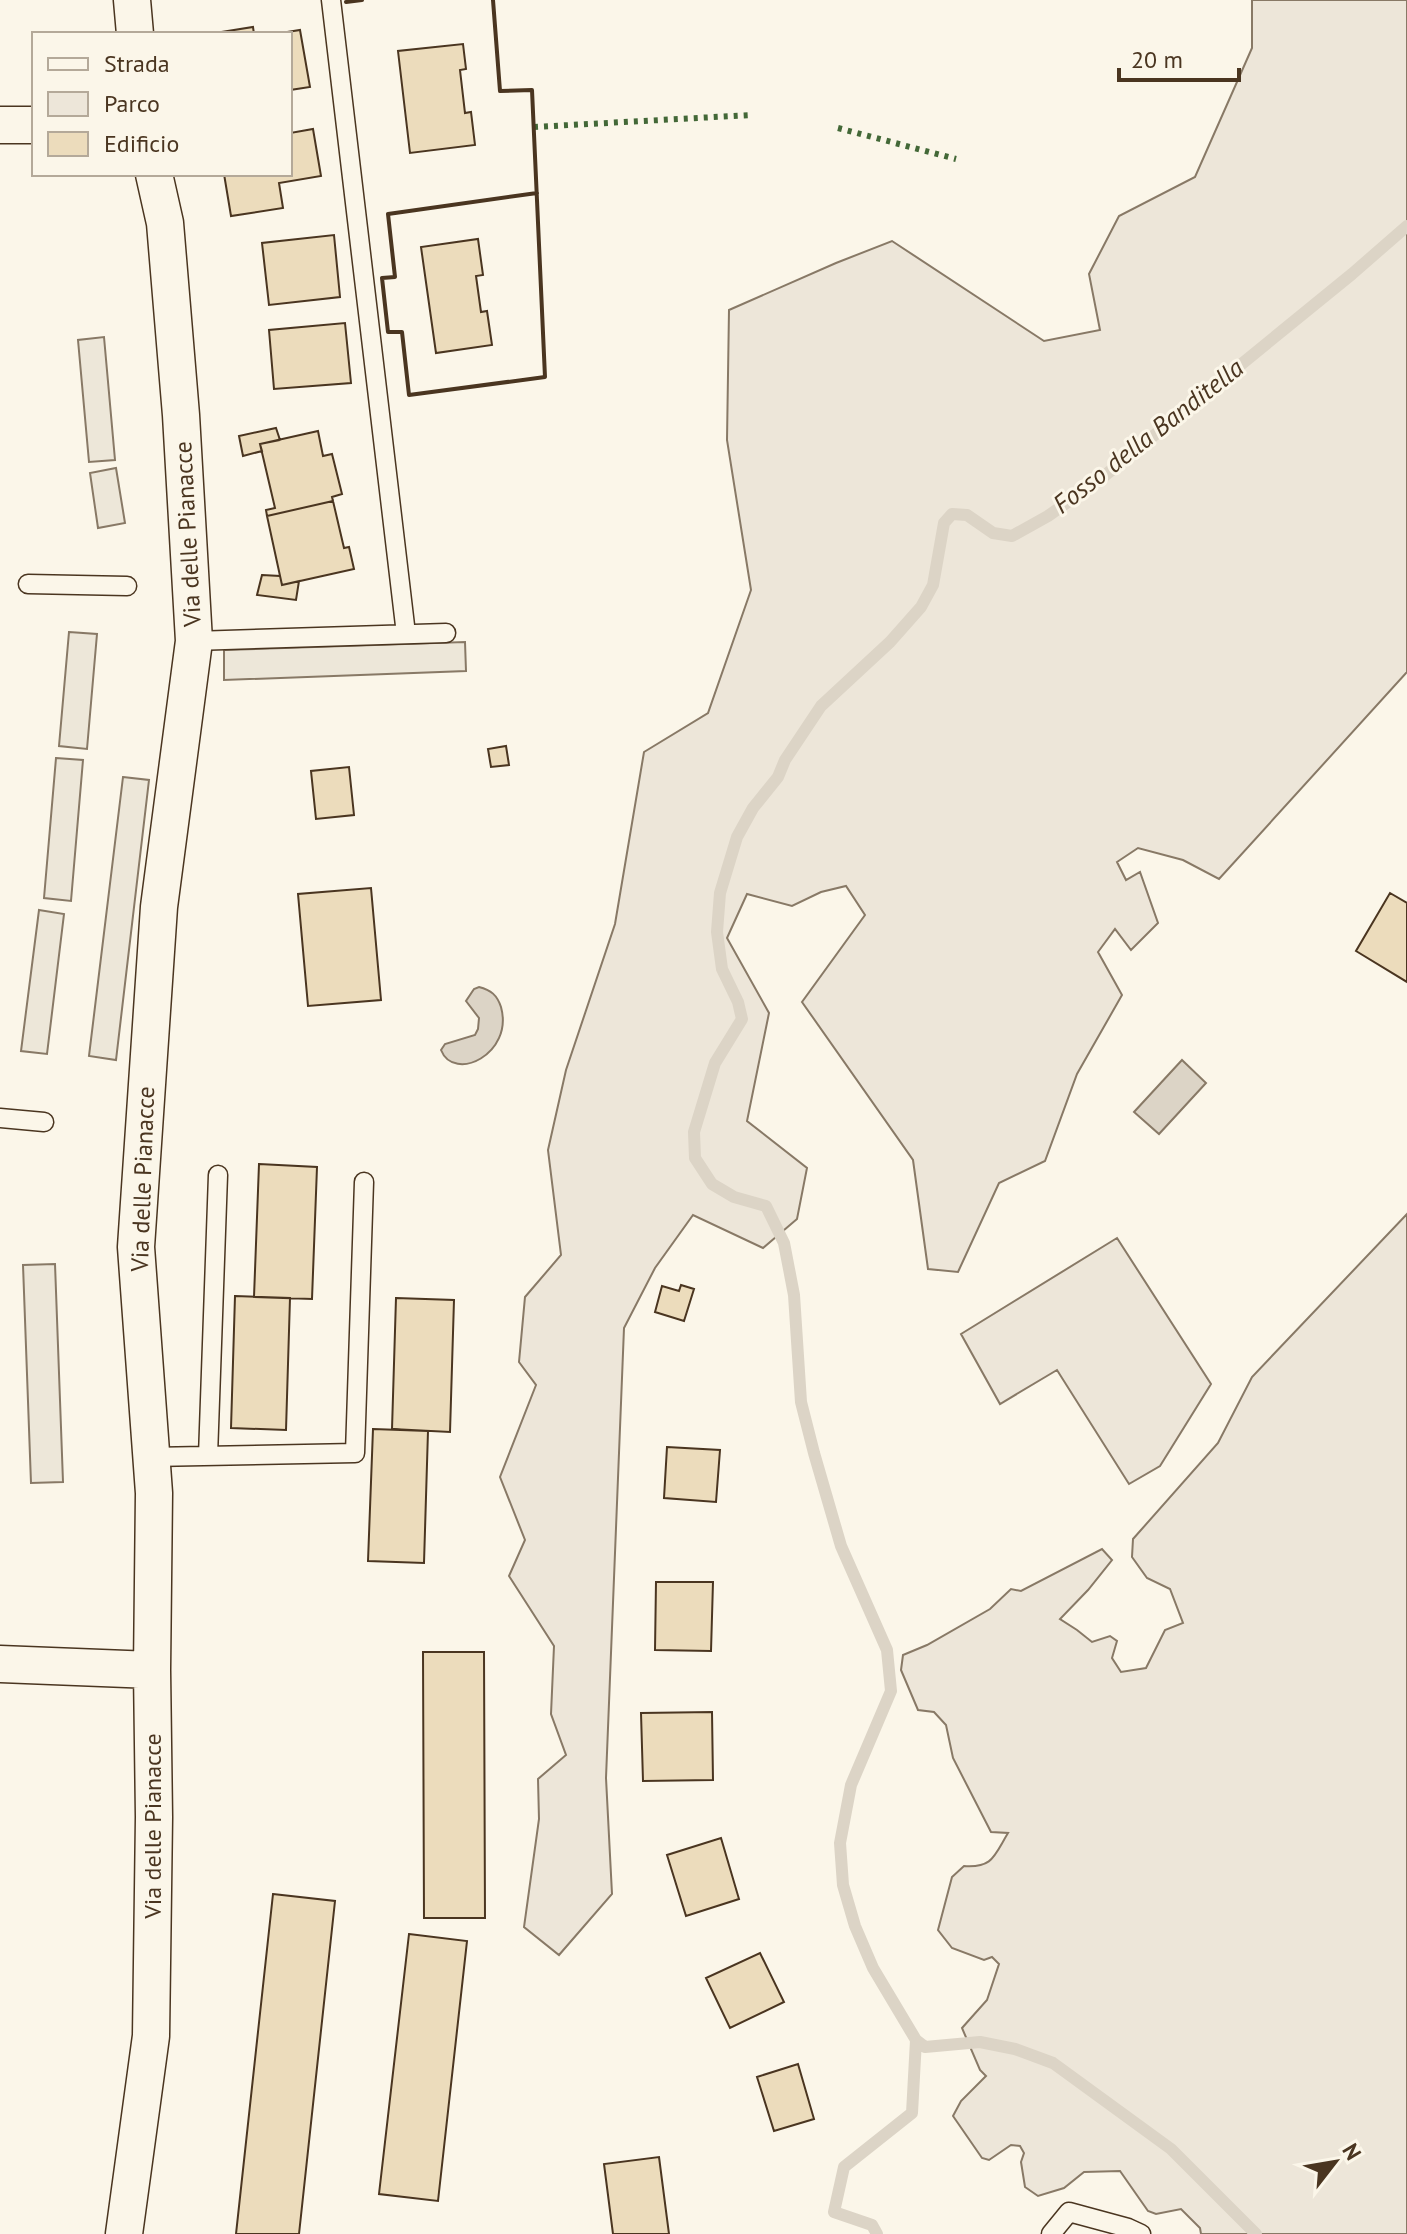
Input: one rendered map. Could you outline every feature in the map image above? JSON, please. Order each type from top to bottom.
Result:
[{"type":"street","points":[[132,0],[135,32]]},
{"type":"street","points":[[0,125],[32,125]]},
{"type":"street","name":"Via delle Pianacce","points":[[124,2234],[151,2036],[154,1817],[154,1493],[136,1247],[159,907],[194,641],[180,401],[165,223],[154,176]]},
{"type":"street","points":[[0,1664],[152,1670]]},
{"type":"lane","points":[[331,0],[406,634]]},
{"type":"lane","points":[[28,584],[127,586]]},
{"type":"lane","points":[[194,641],[446,633]]},
{"type":"lane","points":[[0,1118],[44,1122]]},
{"type":"lane","points":[[208,1456],[218,1175]]},
{"type":"lane","points":[[151,1457],[355,1453],[364,1182]]},
{"type":"lane","points":[[1051,2234],[1069,2212],[1141,2234]]},
{"type":"green space","points":[[1252,0],[1407,0],[1407,672],[1219,879],[1183,860],[1138,848],[1117,862],[1126,880],[1140,872],[1158,923],[1131,950],[1115,929],[1098,952],[1122,995],[1077,1074],[1045,1161],[999,1183],[958,1272],[928,1269],[913,1160],[802,1002],[865,915],[846,886],[821,892],[792,906],[747,894],[727,938],[769,1013],[747,1121],[807,1168],[797,1219],[763,1248],[693,1215],[655,1268],[624,1328],[606,1778],[612,1894],[559,1955],[524,1927],[539,1819],[538,1779],[566,1755],[551,1714],[554,1646],[509,1576],[525,1540],[500,1477],[536,1385],[519,1362],[525,1297],[561,1255],[548,1150],[566,1070],[615,924],[644,752],[708,713],[751,590],[727,440],[729,310],[892,241],[1044,341],[1100,330],[1089,274],[1119,216],[1195,177],[1252,48]]},
{"type":"green space","points":[[1407,1214],[1407,2234],[1201,2234],[1200,2228],[1181,2209],[1156,2214],[1148,2211],[1120,2171],[1084,2172],[1064,2188],[1038,2196],[1025,2187],[1021,2162],[1024,2153],[1020,2146],[1011,2145],[989,2160],[982,2158],[953,2116],[961,2101],[986,2076],[980,2070],[962,2028],[987,2000],[999,1964],[992,1957],[984,1960],[952,1948],[938,1930],[952,1877],[964,1866],[987,1863],[1008,1833],[991,1832],[953,1758],[946,1725],[934,1712],[918,1710],[901,1670],[903,1655],[990,1609],[1011,1589],[1021,1591],[1102,1549],[1112,1560],[1060,1619],[1092,1642],[1110,1636],[1117,1641],[1112,1658],[1121,1672],[1146,1668],[1165,1630],[1183,1623],[1170,1589],[1147,1578],[1132,1557],[1133,1539],[1218,1443],[1252,1377]]},
{"type":"green space","points":[[1117,1238],[1211,1384],[1160,1466],[1129,1484],[1057,1370],[1000,1404],[961,1334]]},
{"type":"shaded area","points":[[104,337],[115,460],[89,462],[78,340]]},
{"type":"shaded area","points":[[116,468],[125,523],[98,528],[90,473]]},
{"type":"shaded area","points":[[69,632],[97,634],[87,749],[59,746]]},
{"type":"shaded area","points":[[465,642],[466,671],[224,680],[224,650]]},
{"type":"shaded area","points":[[56,758],[83,760],[71,901],[44,898]]},
{"type":"shaded area","points":[[123,777],[149,780],[116,1060],[89,1056]]},
{"type":"shaded area","points":[[39,910],[64,914],[47,1054],[21,1051]]},
{"type":"shaded area","points":[[479,987],[493,994],[499,1003],[503,1024],[491,1050],[481,1058],[458,1064],[448,1060],[441,1050],[445,1044],[475,1035],[479,1018],[466,1001]]},
{"type":"shaded area","points":[[1182,1060],[1206,1083],[1159,1134],[1134,1112]]},
{"type":"shaded area","points":[[55,1264],[63,1482],[31,1483],[23,1265]]},
{"type":"building","points":[[253,27],[254,32],[222,32]]},
{"type":"building","points":[[300,30],[310,87],[292,90],[292,32],[288,32]]},
{"type":"building","points":[[463,44],[466,69],[460,70],[465,113],[471,112],[475,145],[410,153],[398,51]]},
{"type":"building","points":[[313,129],[321,176],[279,183],[283,208],[231,216],[224,176],[292,176],[292,133]]},
{"type":"building","points":[[334,235],[340,297],[269,305],[262,243]]},
{"type":"building","points":[[478,239],[483,275],[476,276],[481,312],[487,311],[492,345],[436,353],[421,247]]},
{"type":"building","points":[[345,323],[351,383],[274,389],[269,330]]},
{"type":"building","points":[[276,428],[280,440],[260,444],[262,451],[243,456],[239,436]]},
{"type":"building","points":[[318,431],[323,456],[332,454],[342,494],[332,497],[333,501],[267,516],[266,510],[275,508],[260,444]]},
{"type":"building","points":[[333,501],[344,548],[349,547],[354,569],[282,585],[267,516]]},
{"type":"building","points":[[262,575],[280,576],[282,585],[299,581],[296,600],[257,595]]},
{"type":"building","points":[[506,746],[509,765],[491,767],[488,749]]},
{"type":"building","points":[[349,767],[354,815],[316,819],[311,771]]},
{"type":"building","points":[[371,888],[381,1000],[308,1006],[298,894]]},
{"type":"building","points":[[1390,893],[1407,903],[1407,982],[1356,951]]},
{"type":"building","points":[[259,1164],[317,1167],[312,1299],[254,1297]]},
{"type":"building","points":[[681,1285],[694,1289],[684,1321],[655,1312],[662,1286],[679,1291]]},
{"type":"building","points":[[235,1296],[290,1298],[286,1430],[231,1428]]},
{"type":"building","points":[[396,1298],[454,1300],[450,1432],[392,1429]]},
{"type":"building","points":[[373,1429],[428,1431],[424,1563],[368,1561]]},
{"type":"building","points":[[667,1447],[720,1450],[716,1502],[664,1498]]},
{"type":"building","points":[[656,1582],[713,1582],[711,1651],[655,1650]]},
{"type":"building","points":[[423,1652],[484,1652],[485,1918],[424,1918]]},
{"type":"building","points":[[712,1712],[713,1780],[643,1781],[641,1713]]},
{"type":"building","points":[[721,1838],[739,1899],[686,1916],[667,1855]]},
{"type":"building","points":[[273,1894],[335,1901],[299,2234],[236,2234]]},
{"type":"building","points":[[409,1934],[467,1941],[438,2201],[379,2194]]},
{"type":"building","points":[[760,1953],[784,2002],[730,2028],[706,1978]]},
{"type":"building","points":[[798,2064],[814,2119],[774,2131],[757,2077]]},
{"type":"building","points":[[659,2157],[669,2234],[613,2234],[604,2164]]},
{"type":"waterway","name":"Fosso della Banditella","points":[[1256,2234],[1171,2149],[1053,2063],[1015,2049],[980,2042],[925,2047],[916,2040],[873,1968],[855,1926],[843,1885],[840,1843],[851,1785],[891,1691],[887,1650],[841,1546],[801,1402],[794,1295],[784,1243],[766,1206],[734,1197],[712,1184],[695,1158],[694,1132],[715,1063],[742,1019],[738,1002],[722,969],[717,932],[720,893],[737,837],[821,706],[890,642],[921,607],[933,585],[944,523],[952,514],[967,515],[993,533],[1012,536],[1048,516],[1103,477],[1407,226]]},
{"type":"waterway","points":[[877,2234],[872,2225],[834,2212],[844,2167],[912,2113],[916,2040]]},
{"type":"hedge","points":[[534,127],[751,115]]},
{"type":"hedge","points":[[838,128],[956,159]]},
{"type":"wall","points":[[346,2],[362,0]]},
{"type":"wall","points":[[493,0],[500,91],[532,90],[545,377],[409,395],[402,332],[388,332],[382,278],[395,277],[388,214],[537,193]]}]
